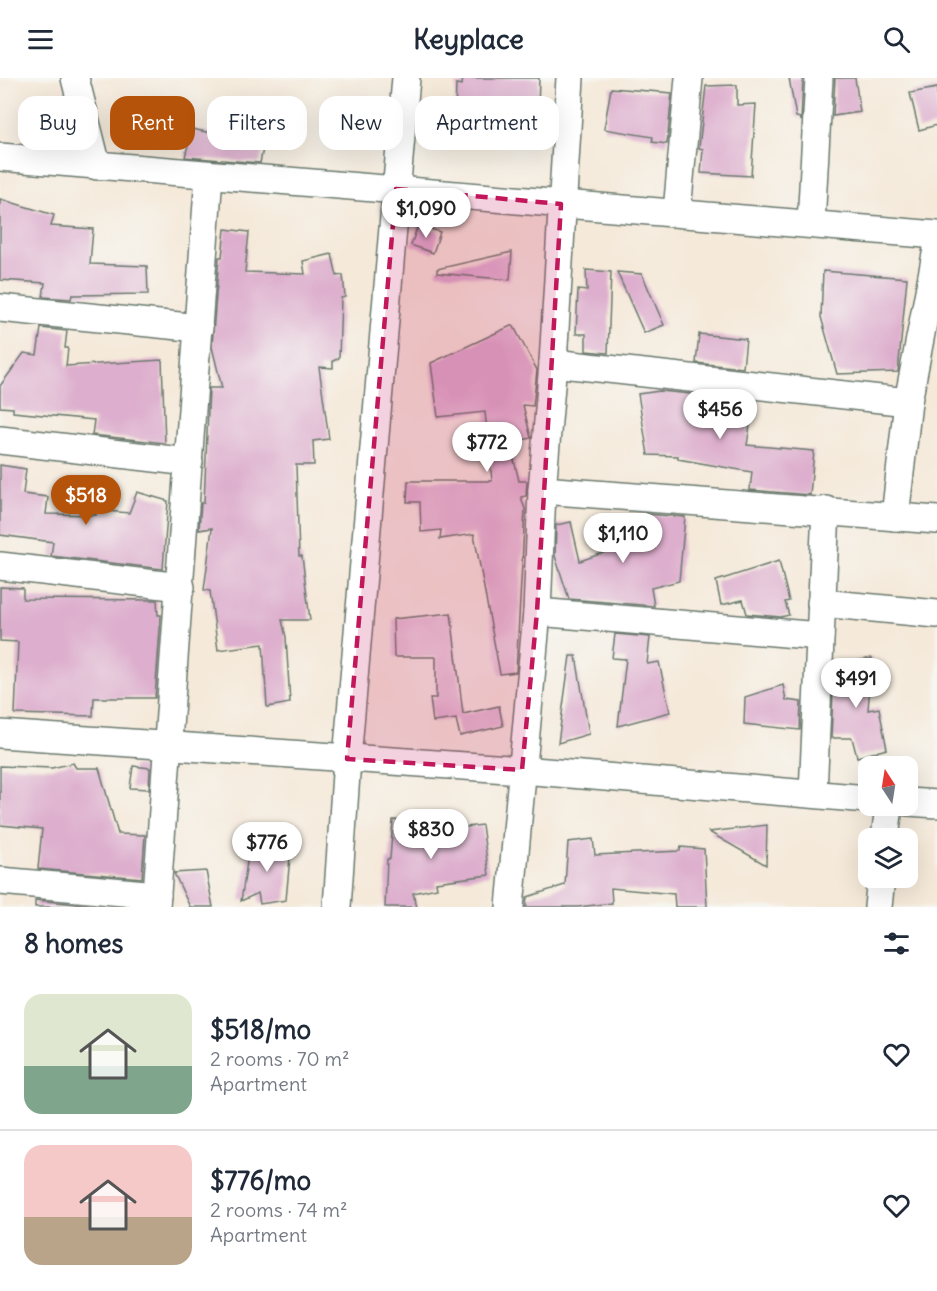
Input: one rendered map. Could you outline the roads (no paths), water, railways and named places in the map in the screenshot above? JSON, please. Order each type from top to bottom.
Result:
[{"type":"street","points":[[75,78],[97,166]]},
{"type":"street","points":[[337,907],[347,759],[406,78]]},
{"type":"street","points":[[510,907],[537,612],[542,490],[553,363],[570,78]]},
{"type":"street","points":[[677,212],[689,78]]},
{"type":"street","points":[[811,224],[819,78]]},
{"type":"street","points":[[0,157],[937,235]]},
{"type":"street","points":[[0,881],[157,901],[209,175]]},
{"type":"street","points":[[895,517],[908,402],[937,249]]},
{"type":"street","points":[[0,308],[199,328]]},
{"type":"street","points":[[553,363],[908,402]]},
{"type":"street","points":[[0,440],[189,462]]},
{"type":"street","points":[[542,490],[937,520]]},
{"type":"street","points":[[813,793],[826,510]]},
{"type":"street","points":[[0,567],[181,587]]},
{"type":"street","points":[[821,603],[937,614]]},
{"type":"street","points":[[537,612],[820,636]]},
{"type":"street","points":[[0,734],[522,770],[858,798]]},
{"type":"street","points":[[918,803],[937,804]]},
{"type":"street","points":[[878,907],[880,888]]}]
